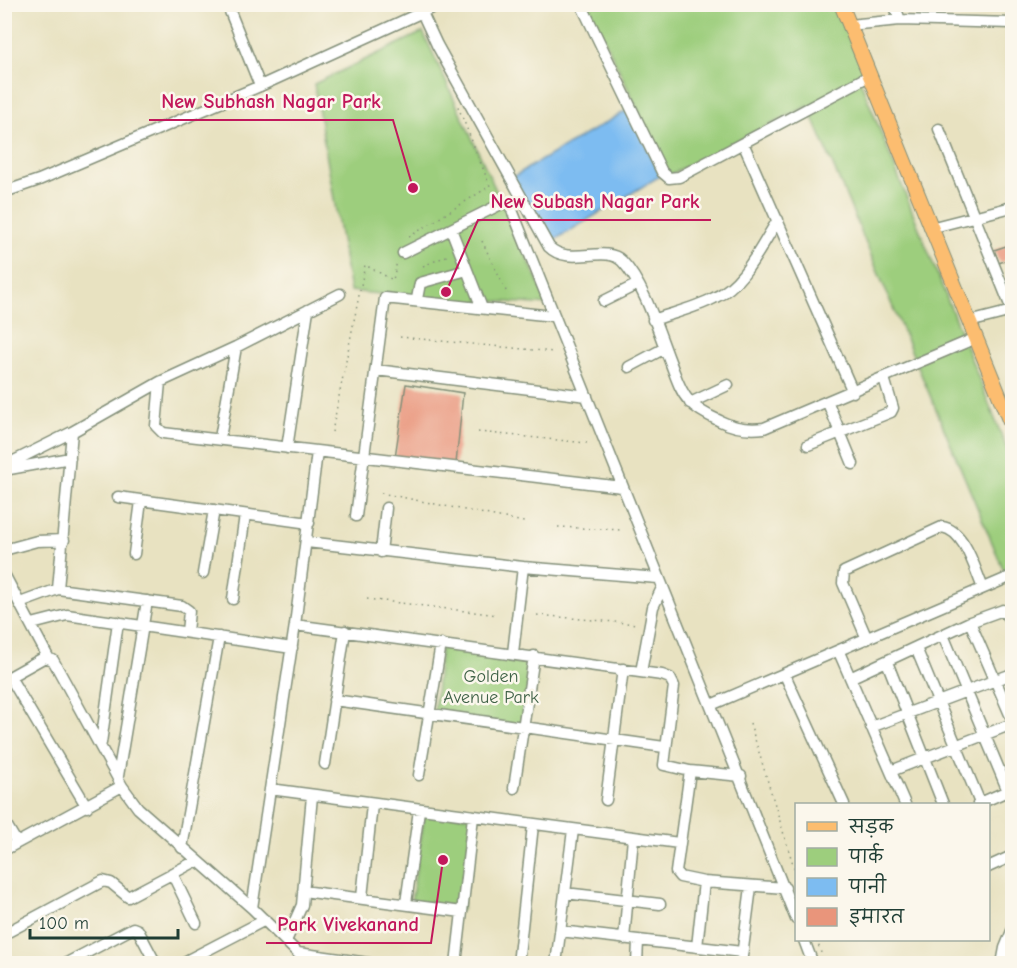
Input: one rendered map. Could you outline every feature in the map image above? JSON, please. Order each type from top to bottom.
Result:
[{"type":"main road","points":[[841,4],[930,228],[1012,423]]},
{"type":"street","points":[[227,4],[260,86]]},
{"type":"street","points":[[4,192],[39,180],[260,86],[419,9],[440,4]]},
{"type":"street","points":[[581,4],[665,176],[679,177],[869,76]]},
{"type":"street","points":[[894,4],[900,20]]},
{"type":"street","points":[[419,9],[549,247],[563,255],[603,255],[618,258],[638,284],[682,390],[690,403],[730,426],[748,429],[764,428],[828,403],[976,338]]},
{"type":"street","points":[[849,25],[900,20],[1012,23]]},
{"type":"street","points":[[939,129],[1012,310],[969,322]]},
{"type":"street","points":[[743,143],[853,392]]},
{"type":"street","points":[[403,253],[503,203],[510,206],[660,583],[741,776],[795,916]]},
{"type":"street","points":[[930,228],[1012,207]]},
{"type":"street","points":[[653,320],[714,299],[726,292],[743,274],[778,220]]},
{"type":"street","points":[[451,229],[482,308]]},
{"type":"street","points":[[417,300],[420,283],[467,270]]},
{"type":"street","points":[[604,301],[638,284]]},
{"type":"street","points":[[4,468],[160,382],[236,347],[340,294]]},
{"type":"street","points":[[356,516],[384,299],[388,297],[553,316]]},
{"type":"street","points":[[287,448],[308,310]]},
{"type":"street","points":[[220,438],[236,347]]},
{"type":"street","points":[[629,367],[665,348]]},
{"type":"street","points":[[376,370],[587,396]]},
{"type":"street","points":[[808,445],[892,411],[884,378]]},
{"type":"street","points":[[160,382],[156,426],[159,431],[363,458],[622,487]]},
{"type":"street","points":[[690,403],[728,385]]},
{"type":"street","points":[[828,403],[853,464]]},
{"type":"street","points":[[58,589],[72,432]]},
{"type":"street","points":[[252,908],[292,648],[317,452]]},
{"type":"street","points":[[4,468],[70,458]]},
{"type":"street","points":[[118,497],[309,523]]},
{"type":"street","points":[[134,554],[141,501]]},
{"type":"street","points":[[381,552],[386,508]]},
{"type":"street","points":[[203,573],[214,510]]},
{"type":"street","points":[[233,599],[245,515]]},
{"type":"street","points":[[867,639],[843,583],[844,572],[942,526],[950,529],[959,537],[983,588]]},
{"type":"street","points":[[4,550],[37,541],[64,540]]},
{"type":"street","points":[[307,542],[660,583]]},
{"type":"street","points":[[513,653],[523,567]]},
{"type":"street","points":[[4,574],[48,657],[59,669],[120,781],[145,816],[252,908],[309,963]]},
{"type":"street","points":[[711,705],[1012,576]]},
{"type":"street","points":[[641,672],[653,607],[660,583]]},
{"type":"street","points":[[20,603],[58,589],[188,608],[187,632]]},
{"type":"street","points":[[4,850],[87,807],[120,781],[147,601]]},
{"type":"street","points":[[852,677],[970,622],[1003,610],[1012,623]]},
{"type":"street","points":[[32,624],[67,615],[292,648]]},
{"type":"street","points":[[100,743],[118,622]]},
{"type":"street","points":[[891,771],[1012,722],[996,679],[970,622]]},
{"type":"street","points":[[295,625],[513,653],[667,677],[674,686],[663,765],[690,771],[741,776]]},
{"type":"street","points":[[325,764],[345,632]]},
{"type":"street","points":[[943,635],[1010,790],[981,803]]},
{"type":"street","points":[[182,848],[219,637]]},
{"type":"street","points":[[419,775],[441,645]]},
{"type":"street","points":[[916,648],[979,803]]},
{"type":"street","points":[[839,652],[852,677],[905,803]]},
{"type":"street","points":[[514,788],[534,656]]},
{"type":"street","points":[[48,657],[7,679],[87,807]]},
{"type":"street","points":[[887,662],[943,803]]},
{"type":"street","points":[[606,800],[623,669]]},
{"type":"street","points":[[871,727],[1012,674]]},
{"type":"street","points":[[785,675],[844,803]]},
{"type":"street","points":[[334,700],[664,747]]},
{"type":"street","points":[[690,771],[676,867],[678,875],[704,882],[785,888]]},
{"type":"street","points":[[270,789],[372,805],[680,843]]},
{"type":"street","points":[[286,941],[300,911],[312,796]]},
{"type":"street","points":[[362,897],[372,805]]},
{"type":"street","points":[[406,903],[419,810]]},
{"type":"street","points":[[456,963],[473,817]]},
{"type":"street","points":[[4,821],[17,843]]},
{"type":"street","points":[[518,963],[533,825]]},
{"type":"street","points":[[556,963],[573,830]]},
{"type":"street","points":[[624,939],[633,838]]},
{"type":"street","points":[[990,866],[1012,856]]},
{"type":"street","points":[[4,934],[103,881],[111,883],[128,897],[196,861]]},
{"type":"street","points":[[172,873],[196,923]]},
{"type":"street","points":[[697,947],[704,882]]},
{"type":"street","points":[[741,963],[751,886]]},
{"type":"street","points":[[303,891],[462,912]]},
{"type":"street","points":[[565,893],[660,904]]},
{"type":"street","points":[[188,960],[265,920]]},
{"type":"street","points":[[65,963],[133,928],[138,930],[156,963]]},
{"type":"street","points":[[560,931],[742,952]]},
{"type":"street","points":[[1002,963],[1012,931]]},
{"type":"street","points":[[637,963],[638,941]]},
{"type":"street","points":[[805,941],[813,963]]},
{"type":"street","points":[[298,953],[375,963]]},
{"type":"path","points":[[456,102],[490,186]]},
{"type":"path","points":[[482,240],[506,291]]},
{"type":"path","points":[[423,266],[449,255]]},
{"type":"path","points":[[400,337],[554,352]]},
{"type":"path","points":[[478,432],[586,443]]},
{"type":"path","points":[[381,493],[524,522]]},
{"type":"path","points":[[558,527],[622,531]]},
{"type":"path","points":[[367,599],[498,615]]},
{"type":"path","points":[[537,615],[637,624]]},
{"type":"path","points":[[750,723],[795,871]]},
{"type":"green space","points":[[588,5],[838,5],[867,76],[860,80],[1012,462],[1012,590],[808,106],[669,175]]},
{"type":"green space","points":[[423,32],[549,305],[479,300],[480,304],[350,291],[314,84]]},
{"type":"green space","name":"Golden Avenue Park","points":[[441,645],[533,658],[524,726],[434,713]]},
{"type":"green space","points":[[425,812],[472,817],[462,910],[411,902]]},
{"type":"water","points":[[629,109],[660,176],[548,244],[509,179]]},
{"type":"building","points":[[1012,244],[1012,258],[999,263],[994,250]]},
{"type":"building","points":[[406,384],[463,393],[456,464],[395,457]]},
{"type":"place","name":"New Subhash Nagar Park","points":[[413,188]]},
{"type":"place","name":"New Subash Nagar Park","points":[[446,292]]},
{"type":"place","name":"Park Vivekanand","points":[[443,860]]}]
